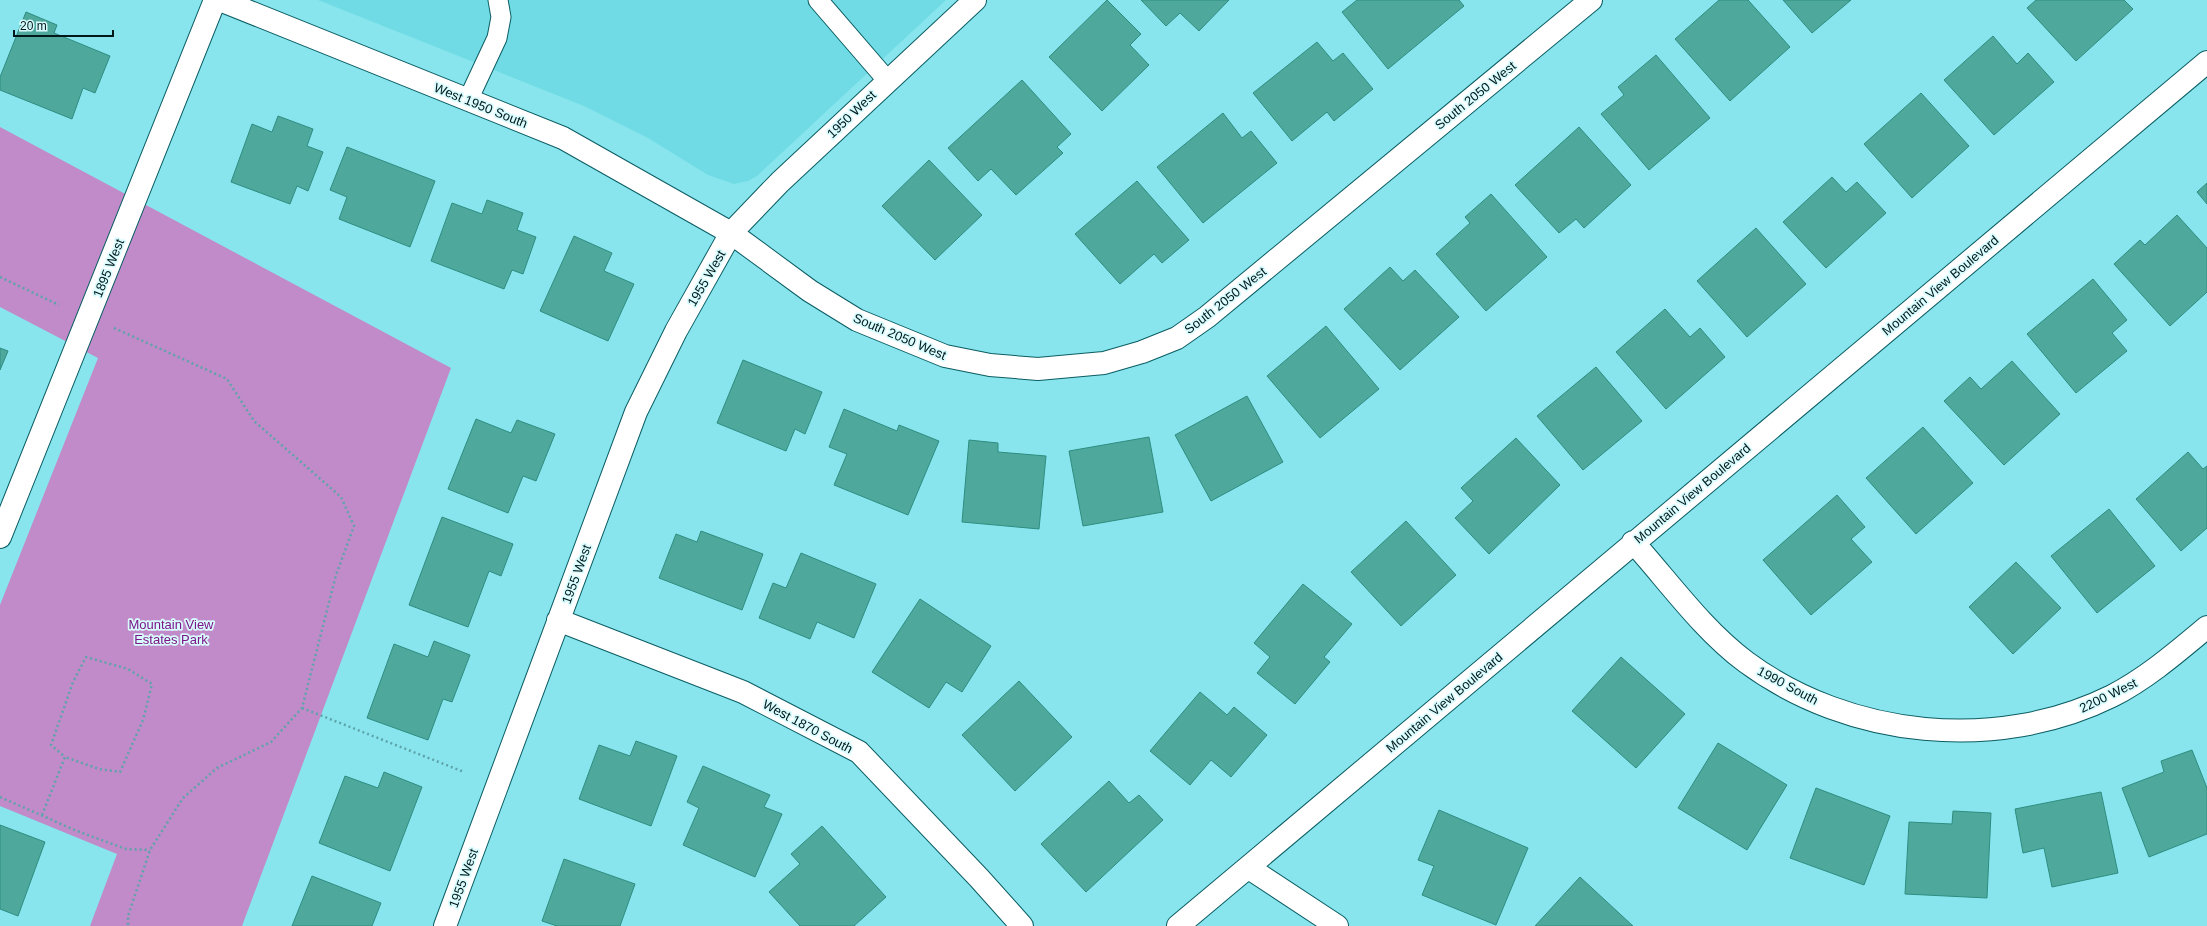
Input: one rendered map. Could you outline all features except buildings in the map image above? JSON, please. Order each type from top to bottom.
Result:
[{"type":"street","name":"1895 West","points":[[0,537],[215,0]]},
{"type":"street","name":"West 1950 South","points":[[220,0],[563,138],[732,233]]},
{"type":"street","name":"1950 West","points":[[732,233],[780,182],[887,80],[975,0]]},
{"type":"street","name":"South 2050 West","points":[[732,233],[810,291],[857,320],[945,356],[990,365],[1038,369],[1104,363],[1142,352],[1177,338],[1207,317],[1592,0]]},
{"type":"street","name":"Mountain View Boulevard","points":[[1178,926],[1249,868],[1633,542],[2207,62]]},
{"type":"street","name":"1955 West","points":[[445,926],[636,412],[676,331],[732,233]]},
{"type":"street","name":"1990 South","points":[[1633,542],[1714,634],[1746,662],[1777,682],[1813,700],[1857,716],[1900,726],[1946,730],[1992,730]]},
{"type":"street","name":"West 1870 South","points":[[558,620],[742,692],[859,752],[979,878],[1022,926]]},
{"type":"street","name":"2200 West","points":[[1992,730],[2023,726],[2053,719],[2085,708],[2113,695],[2162,663],[2207,627]]},
{"type":"street","points":[[1249,868],[1337,926]]},
{"type":"lane","points":[[468,100],[497,38],[501,17],[498,0]]},
{"type":"lane","points":[[818,0],[887,80]]},
{"type":"path","points":[[0,277],[59,305]]},
{"type":"path","points":[[110,326],[227,379],[254,421],[341,497],[354,526],[336,575],[302,708],[271,742],[217,768],[183,798],[150,850],[128,916],[128,926]]},
{"type":"path","points":[[86,657],[128,669],[152,684],[143,720],[120,772],[99,769],[65,757],[51,745],[73,682],[86,657]]},
{"type":"path","points":[[302,708],[464,772]]},
{"type":"path","points":[[42,815],[65,757]]},
{"type":"path","points":[[0,797],[126,849],[150,850]]},
{"type":"shaded area","points":[[318,0],[946,0],[757,176],[748,181],[734,184],[708,175],[648,138],[584,106]]},
{"type":"green space","name":"Mountain View Estates Park","points":[[0,127],[451,368],[242,926],[90,926],[117,854],[0,806],[0,605],[98,358],[0,307]]}]
